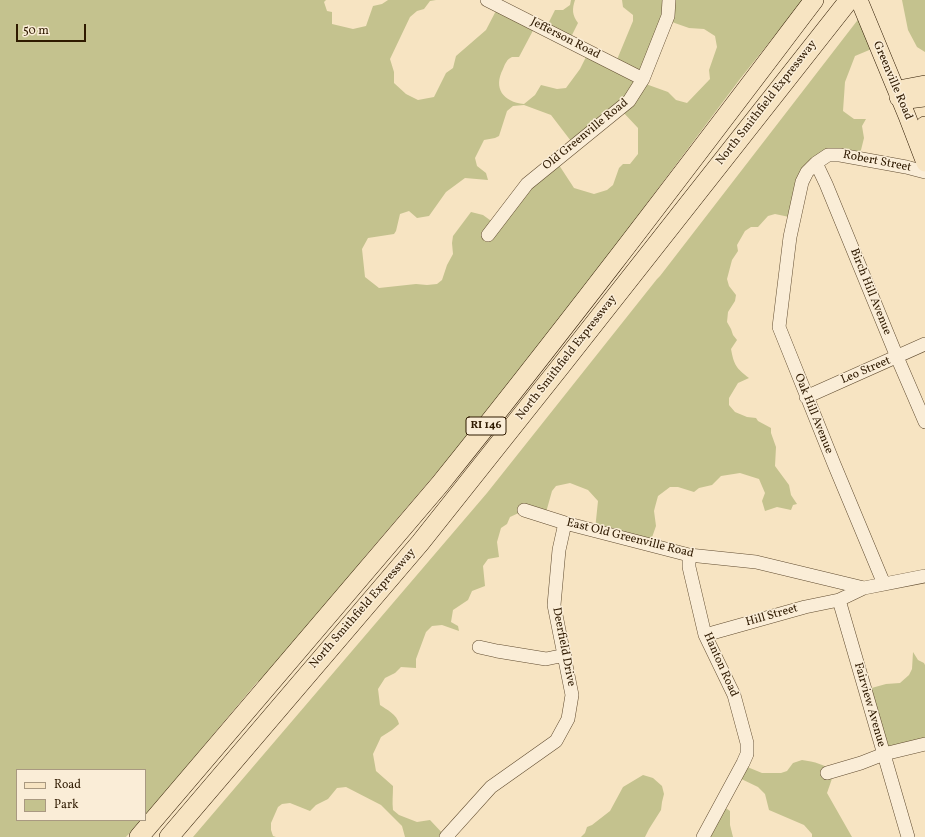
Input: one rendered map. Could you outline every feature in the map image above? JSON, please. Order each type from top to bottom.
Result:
[{"type":"highway","name":"North Smithfield Expressway","points":[[139,837],[407,523],[467,450],[633,239],[814,0]]},
{"type":"highway","name":"North Smithfield Expressway","points":[[169,837],[425,537],[849,0]]},
{"type":"main road","name":"Greenville Road","points":[[859,0],[912,89],[925,163]]},
{"type":"main road","name":"Greenville Road","points":[[867,0],[912,89],[925,133]]},
{"type":"street","name":"Jefferson Road","points":[[487,0],[643,79]]},
{"type":"street","name":"Old Greenville Road","points":[[488,235],[527,184],[629,102],[643,79],[668,16],[669,0]]},
{"type":"street","name":"Robert Street","points":[[790,237],[802,182],[807,172],[816,163],[828,155],[840,155],[925,172]]},
{"type":"street","name":"Birch Hill Avenue","points":[[816,163],[925,422]]},
{"type":"street","name":"Oak Hill Avenue","points":[[790,237],[779,326],[806,397],[884,584]]},
{"type":"street","name":"Leo Street","points":[[806,397],[925,344]]},
{"type":"street","name":"East Old Greenville Road","points":[[524,510],[565,523],[689,555],[756,562],[864,588],[925,576]]},
{"type":"street","name":"Deerfield Drive","points":[[446,837],[490,787],[556,741],[568,719],[572,695],[554,605],[558,550],[565,523]]},
{"type":"street","name":"Hanton Road","points":[[689,555],[689,567],[705,635],[734,695],[747,744],[747,754],[743,763],[704,837]]},
{"type":"street","points":[[839,600],[864,588]]},
{"type":"street","name":"Hill Street","points":[[705,635],[806,607],[839,600]]},
{"type":"street","name":"Fairview Avenue","points":[[839,600],[908,837]]},
{"type":"street","points":[[479,647],[546,659],[565,655]]},
{"type":"street","points":[[827,773],[861,763],[884,754],[925,744]]},
{"type":"green space","points":[[0,0],[326,0],[324,2],[327,11],[332,12],[332,24],[353,29],[366,26],[373,6],[382,4],[388,0],[436,0],[430,1],[424,9],[417,11],[410,17],[390,59],[394,72],[394,83],[406,94],[418,100],[434,97],[446,73],[453,68],[456,56],[486,30],[499,5],[537,23],[519,57],[512,57],[506,62],[499,82],[502,93],[505,97],[517,103],[524,104],[535,95],[541,85],[557,89],[566,88],[580,69],[589,51],[616,62],[633,21],[633,15],[623,7],[622,0],[803,0],[740,79],[621,238],[471,432],[362,560],[367,564],[262,685],[258,681],[146,815],[146,769],[16,769],[16,821],[141,821],[126,837],[0,837]],"holes":[[[669,21],[689,28],[704,29],[715,36],[717,47],[709,70],[710,79],[687,103],[676,100],[668,92],[643,83]],[[524,105],[551,115],[574,145],[622,111],[638,128],[638,154],[630,164],[623,164],[619,168],[613,185],[607,190],[594,194],[574,188],[557,162],[494,223],[483,215],[471,212],[453,236],[453,254],[447,265],[442,280],[437,284],[416,284],[379,288],[365,277],[362,249],[368,238],[394,234],[400,214],[409,211],[417,218],[429,216],[446,192],[465,178],[488,180],[486,173],[477,166],[475,158],[484,140],[499,136],[507,111],[513,106]]]},
{"type":"green space","points":[[571,0],[575,0],[573,12],[578,23],[570,39],[547,26],[555,10],[563,10],[570,5]]},
{"type":"green space","points":[[902,0],[925,0],[925,52],[917,47],[908,30]]},
{"type":"green space","points":[[860,17],[874,48],[855,56],[845,82],[843,111],[854,119],[866,119],[862,126],[864,138],[859,158],[841,156],[811,168],[794,218],[775,214],[768,216],[758,227],[751,227],[745,231],[737,245],[738,251],[732,260],[727,279],[729,286],[736,295],[735,301],[728,312],[727,322],[737,340],[731,349],[732,354],[736,366],[749,378],[738,383],[729,398],[729,405],[735,412],[747,417],[756,418],[758,421],[771,428],[771,433],[776,447],[775,466],[789,485],[791,495],[797,504],[793,505],[791,510],[777,507],[765,511],[762,501],[765,493],[759,479],[740,473],[721,476],[712,485],[699,488],[694,492],[678,487],[670,487],[658,496],[654,511],[656,526],[649,546],[595,530],[598,501],[588,490],[570,483],[556,486],[552,491],[545,516],[523,511],[510,517],[507,524],[501,528],[497,542],[499,557],[488,559],[483,566],[485,586],[472,591],[468,600],[453,610],[451,622],[458,626],[459,631],[442,625],[432,626],[426,632],[416,659],[416,668],[401,667],[395,673],[385,678],[378,689],[380,705],[394,715],[399,724],[381,737],[373,754],[376,771],[393,786],[393,810],[399,815],[417,822],[430,820],[446,837],[405,837],[402,826],[381,805],[346,787],[337,788],[328,799],[316,805],[310,811],[290,803],[282,804],[278,807],[271,823],[273,836],[276,837],[193,837],[487,493],[660,276]]},
{"type":"green space","points":[[913,652],[918,660],[925,665],[925,744],[886,754],[868,689],[886,684],[900,683],[909,675],[912,669]]},
{"type":"green space","points":[[802,760],[824,765],[834,773],[827,793],[852,837],[812,837],[812,834],[804,825],[769,810],[765,794],[758,787],[733,775],[740,764],[762,773],[781,773],[787,771],[793,763]]},
{"type":"green space","points":[[643,775],[653,778],[662,786],[664,794],[661,810],[645,837],[581,837],[585,833],[587,827],[592,825],[610,811],[623,787]]},
{"type":"green space","points":[[720,804],[730,811],[730,825],[733,837],[701,837]]}]
